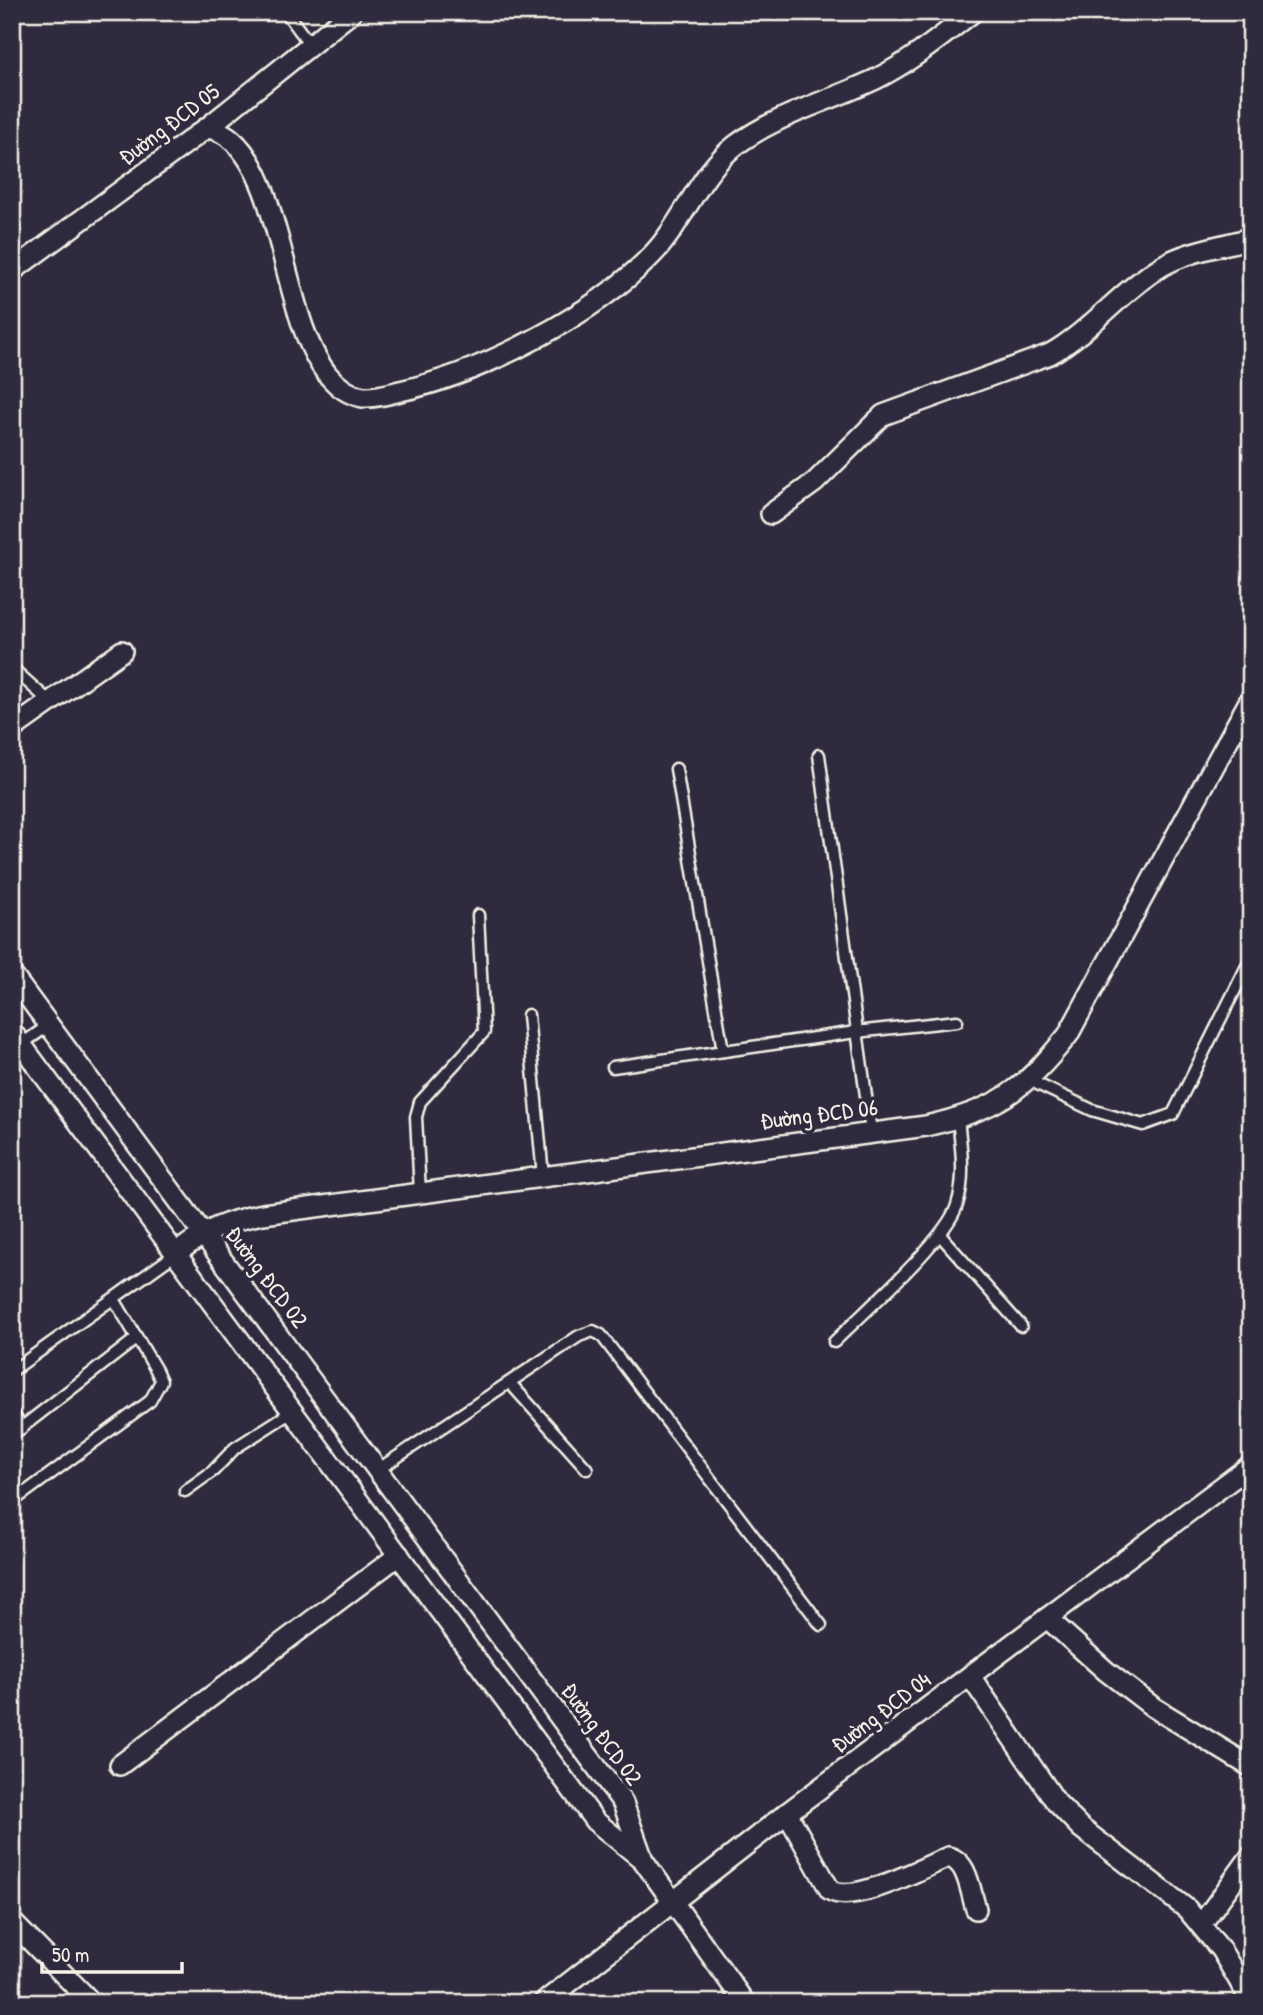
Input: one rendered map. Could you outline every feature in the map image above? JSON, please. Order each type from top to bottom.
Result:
[{"type":"street","name":"Đường ĐCD 05","points":[[12,271],[208,127],[352,12]]},
{"type":"street","points":[[208,127],[231,138],[254,172],[298,309],[326,372],[345,391],[360,397],[372,397],[477,368],[576,313],[614,287],[650,257],[674,227],[704,179],[737,145],[783,118],[891,71],[973,12]]},
{"type":"street","points":[[771,514],[815,482],[883,415],[1050,354],[1075,340],[1145,277],[1165,264],[1251,238]]},
{"type":"street","points":[[12,729],[122,651]]},
{"type":"street","name":"Đường ĐCD 06","points":[[177,1254],[203,1232],[237,1219],[263,1214],[926,1126],[958,1119],[991,1104],[1029,1080],[1068,1035],[1251,698]]},
{"type":"street","name":"Đường ĐCD 02","points":[[12,975],[623,1803],[643,1860]]},
{"type":"street","points":[[15,1043],[177,1254],[595,1821],[643,1860],[745,2003]]},
{"type":"street","name":"Đường ĐCD 04","points":[[543,2003],[671,1901],[1251,1465]]},
{"type":"street","points":[[120,1765],[399,1555]]},
{"type":"street","points":[[1047,1618],[1106,1671],[1153,1707],[1251,1767]]},
{"type":"street","points":[[970,1676],[1070,1817],[1168,1892],[1201,1925],[1236,1971],[1251,2001]]},
{"type":"street","points":[[787,1813],[830,1890],[838,1895],[849,1895],[890,1881],[947,1857],[955,1858],[962,1866],[976,1909]]},
{"type":"street","points":[[1201,1925],[1251,1856]]},
{"type":"street","points":[[12,1922],[92,2003]]},
{"type":"lane","points":[[286,12],[311,46]]},
{"type":"lane","points":[[12,668],[50,702]]},
{"type":"lane","points":[[819,755],[871,1132]]},
{"type":"lane","points":[[676,769],[723,1051]]},
{"type":"lane","points":[[420,1193],[416,1117],[420,1102],[484,1032],[478,915]]},
{"type":"lane","points":[[1029,1080],[1092,1110],[1143,1125],[1173,1114],[1251,958]]},
{"type":"lane","points":[[528,1015],[543,1176]]},
{"type":"lane","points":[[613,1067],[856,1032],[957,1021]]},
{"type":"lane","points":[[15,1043],[49,1025]]},
{"type":"lane","points":[[834,1342],[940,1234],[957,1207],[962,1181],[958,1119]]},
{"type":"lane","points":[[940,1234],[1021,1326]]},
{"type":"lane","points":[[12,1371],[177,1254]]},
{"type":"lane","points":[[12,1502],[150,1401],[158,1392],[161,1381],[114,1299]]},
{"type":"lane","points":[[379,1469],[579,1336],[593,1331],[601,1335],[821,1625]]},
{"type":"lane","points":[[12,1435],[137,1338]]},
{"type":"lane","points":[[510,1383],[587,1469]]},
{"type":"lane","points":[[185,1491],[213,1471],[234,1448],[293,1411]]},
{"type":"lane","points":[[12,1412],[22,1428]]}]
